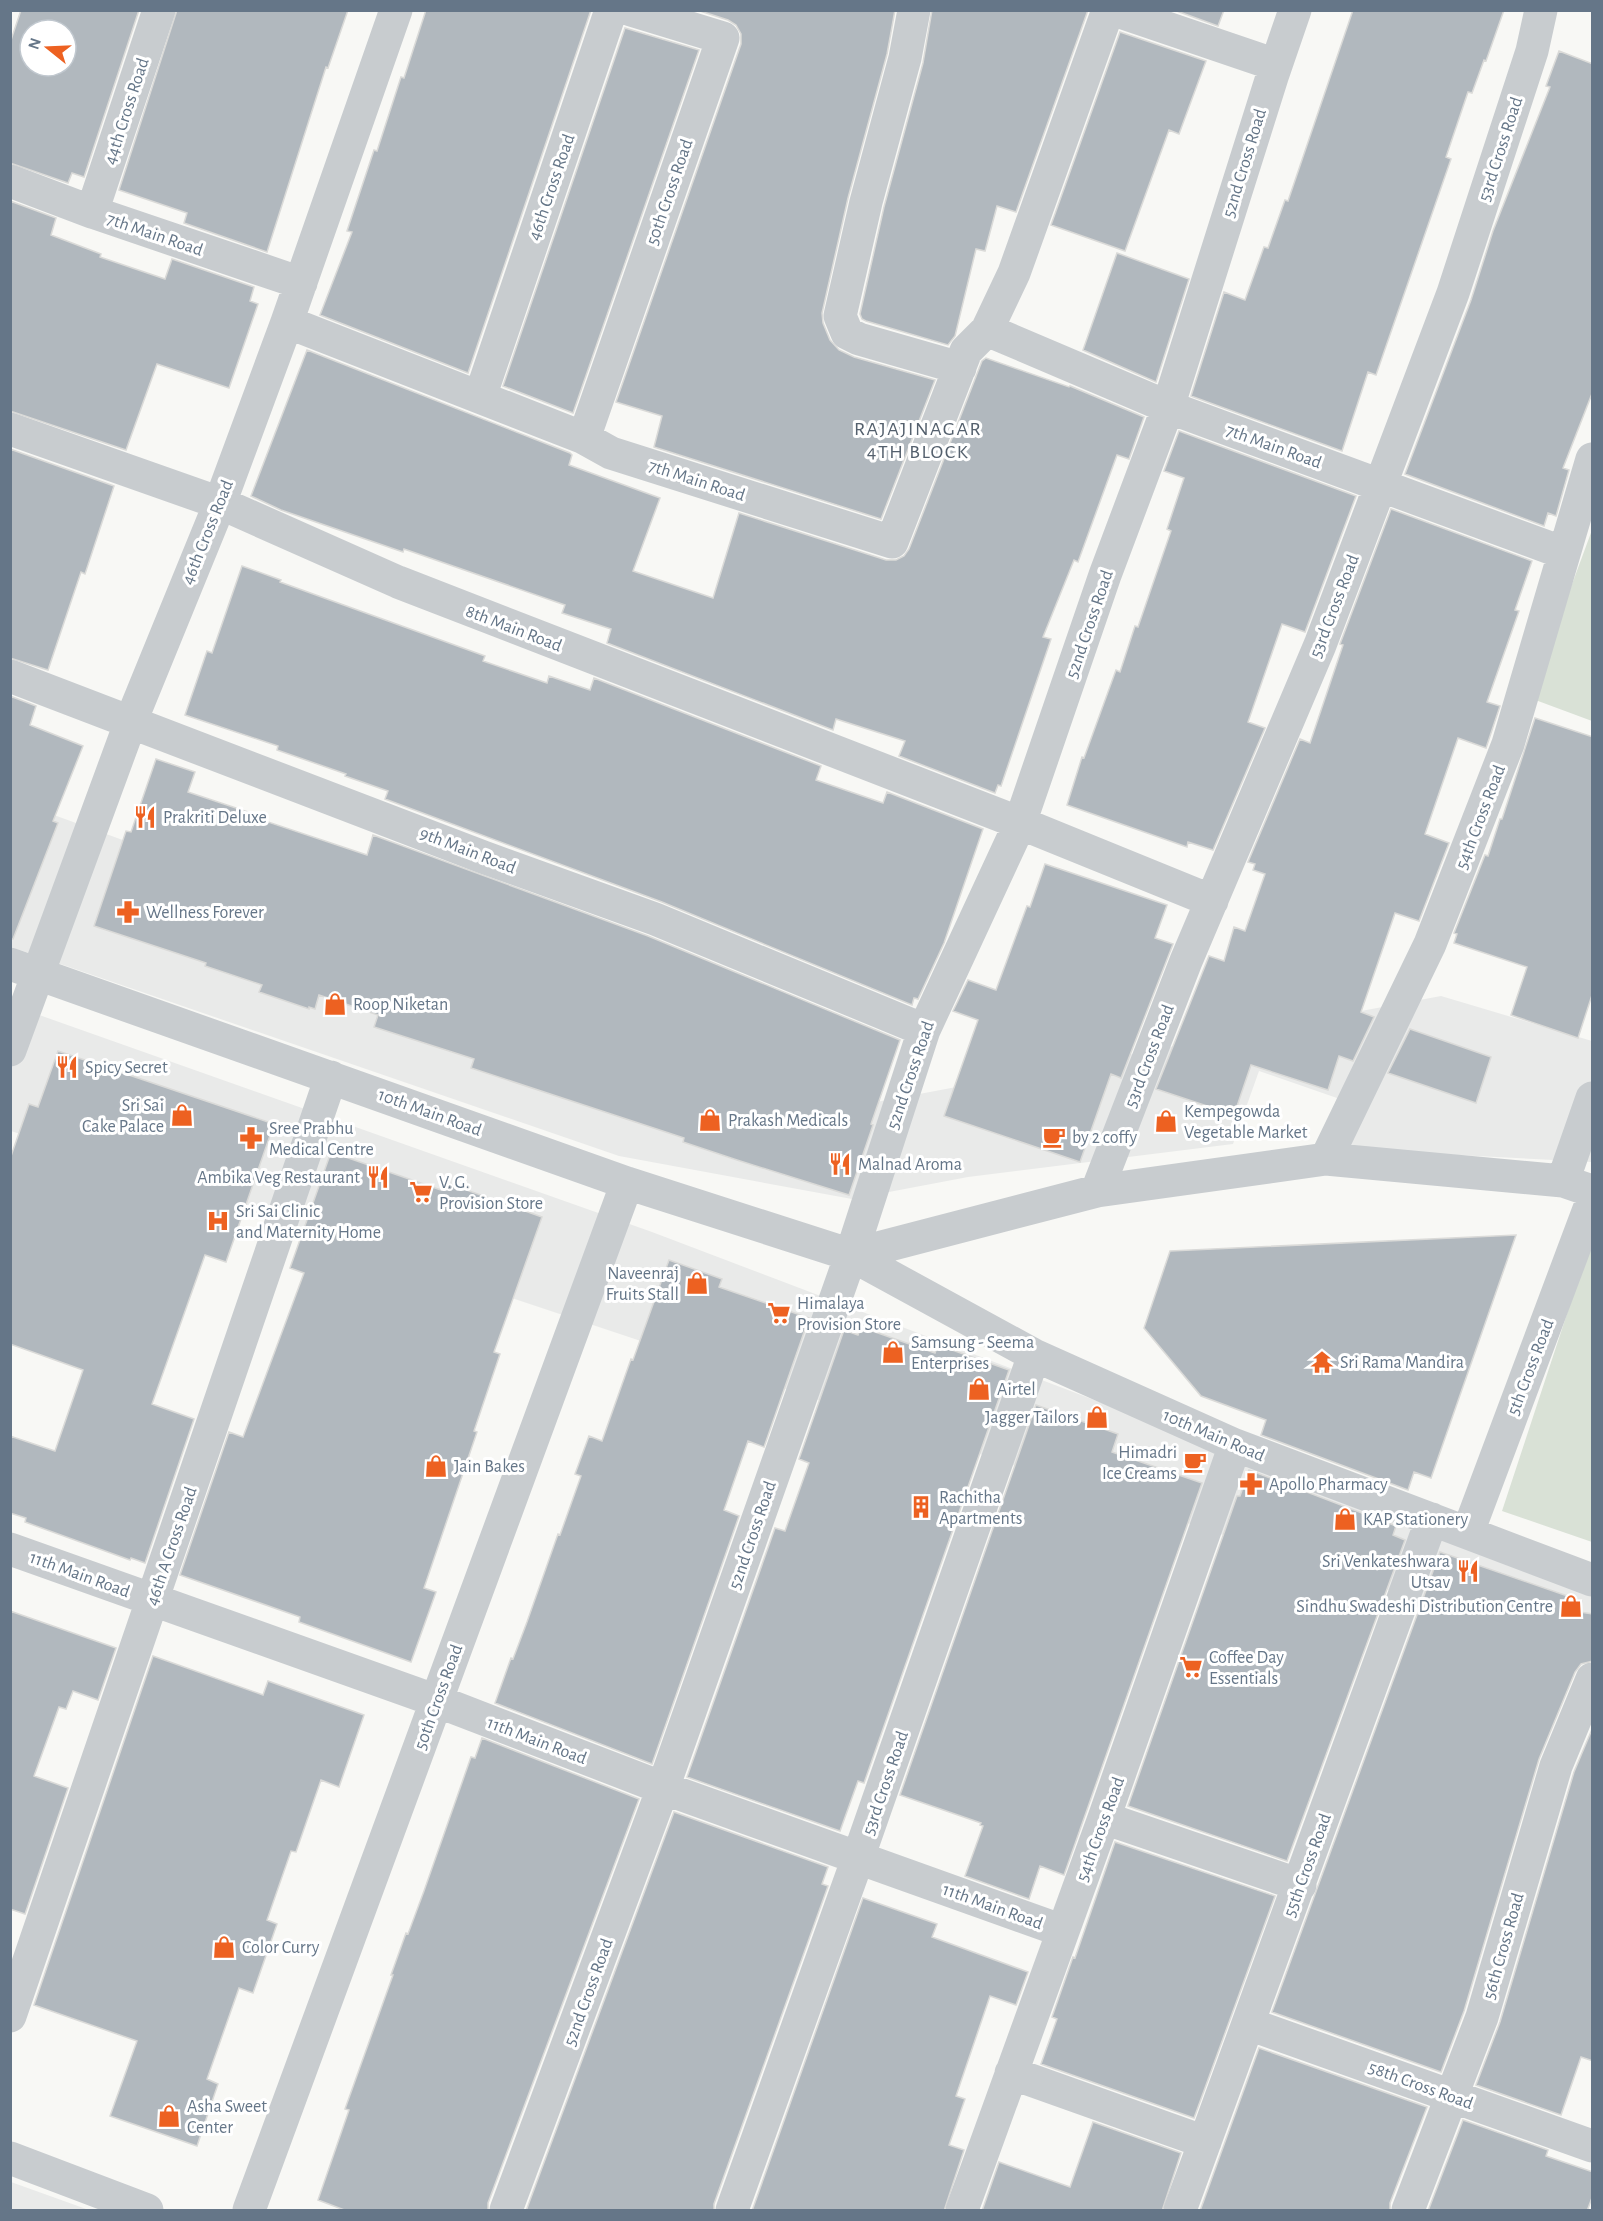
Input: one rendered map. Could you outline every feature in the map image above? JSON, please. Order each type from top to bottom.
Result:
[{"type":"street","name":"44th Cross Road","points":[[92,212],[159,10]]},
{"type":"street","name":"46th Cross Road","points":[[10,1050],[25,969],[131,721],[220,503],[301,283],[396,10]]},
{"type":"street","name":"46th Cross Road","points":[[480,397],[611,10]]},
{"type":"street","name":"50th Cross Road","points":[[584,438],[723,38],[631,10]]},
{"type":"street","points":[[914,10],[905,58],[866,202],[840,316],[847,333],[859,339],[960,368]]},
{"type":"street","name":"7th Main Road","points":[[287,322],[584,438],[612,453],[892,542],[966,351],[987,330],[1014,273],[1108,10]]},
{"type":"street","points":[[1114,10],[1276,64]]},
{"type":"street","name":"52nd Cross Road","points":[[506,2211],[663,1788],[851,1255],[924,1030],[1020,823],[1105,576],[1168,407],[1295,10]]},
{"type":"street","name":"53rd Cross Road","points":[[1096,1191],[1212,901],[1320,645],[1453,293],[1532,51],[1541,10]]},
{"type":"street","name":"7th Main Road","points":[[10,181],[92,212],[301,283]]},
{"type":"street","name":"7th Main Road","points":[[987,330],[1168,407],[1564,553]]},
{"type":"street","name":"8th Main Road","points":[[10,429],[220,503],[398,582],[1020,823],[1212,901]]},
{"type":"street","name":"54th Cross Road","points":[[1326,1159],[1430,944],[1508,744],[1593,459]]},
{"type":"street","name":"9th Main Road","points":[[10,676],[655,920],[924,1030]]},
{"type":"street","name":"10th Main Road","points":[[25,969],[627,1183],[851,1255],[1034,1355],[1235,1445],[1593,1580]]},
{"type":"street","name":"46th A Cross Road","points":[[10,2016],[331,1077]]},
{"type":"street","points":[[851,1255],[1096,1191],[1326,1159],[1578,1186],[1593,1098]]},
{"type":"street","name":"50th Cross Road","points":[[249,2211],[627,1183]]},
{"type":"street","name":"5th Cross Road","points":[[1468,1532],[1593,1201]]},
{"type":"street","name":"53rd Cross Road","points":[[732,2211],[1034,1355]]},
{"type":"street","name":"54th Cross Road","points":[[962,2211],[1104,1818],[1235,1445]]},
{"type":"street","name":"55th Cross Road","points":[[1180,2211],[1432,1520]]},
{"type":"street","name":"11th Main Road","points":[[10,1548],[436,1701],[663,1788],[1063,1931]]},
{"type":"street","name":"56th Cross Road","points":[[1408,2211],[1482,2017],[1556,1766],[1593,1679]]},
{"type":"street","points":[[1104,1818],[1300,1885]]},
{"type":"street","name":"58th Cross Road","points":[[1249,2024],[1593,2146]]},
{"type":"street","points":[[1011,2073],[1205,2142]]},
{"type":"street","points":[[10,2158],[147,2211]]},
{"type":"shaded area","points":[[1592,530],[1592,721],[1530,698]]},
{"type":"shaded area","points":[[10,799],[855,1106],[1441,996],[1592,1041],[1592,1162],[1319,1148],[1337,1098],[1259,1071],[1233,1144],[968,1177],[852,1199],[619,1156],[11,947]]},
{"type":"shaded area","points":[[11,1005],[652,1232],[1592,1589],[1592,1658],[11,1131]]},
{"type":"shaded area","points":[[1592,1238],[1592,1542],[1502,1511]]},
{"type":"shaded area","points":[[11,2182],[89,2210],[11,2210]]},
{"type":"building","points":[[21,10],[139,10],[84,177],[72,173],[68,183],[10,163],[10,43],[18,19],[18,78],[78,78],[78,18],[18,18]]},
{"type":"building","points":[[177,10],[348,10],[328,68],[326,67],[267,252],[184,223],[187,213],[119,190]]},
{"type":"building","points":[[426,10],[591,10],[468,373],[320,315],[352,232],[347,231],[374,150],[377,151]]},
{"type":"building","points":[[697,10],[895,10],[887,54],[848,198],[822,313],[823,323],[830,340],[839,350],[854,357],[935,380],[881,519],[654,447],[662,416],[616,402],[741,44],[741,34],[736,25]]},
{"type":"building","points":[[932,10],[1088,10],[1016,212],[997,206],[985,251],[976,249],[955,336],[948,345],[866,321],[860,314],[884,207],[923,63]]},
{"type":"building","points":[[1174,10],[1224,10],[1218,26]]},
{"type":"building","points":[[1353,10],[1504,10],[1472,93],[1468,92],[1446,157],[1451,159],[1376,375],[1368,372],[1342,451],[1191,396],[1224,292],[1245,300],[1264,247],[1268,248],[1285,200],[1288,201]]},
{"type":"building","points":[[625,28],[699,50],[573,413],[503,386]]},
{"type":"building","points":[[1120,32],[1206,61],[1179,134],[1169,130],[1125,251],[1051,225]]},
{"type":"building","points":[[1559,51],[1593,64],[1593,391],[1563,468],[1569,470],[1556,516],[1548,513],[1544,526],[1405,474],[1471,300],[1493,231],[1550,87],[1546,86]]},
{"type":"building","points":[[10,201],[56,218],[51,235],[101,254],[100,257],[165,279],[172,259],[254,287],[250,301],[258,304],[229,388],[157,364],[126,450],[10,411]]},
{"type":"building","points":[[1117,253],[1189,279],[1156,382],[1083,350]]},
{"type":"building","points":[[307,350],[570,453],[572,455],[569,465],[660,498],[633,571],[713,598],[739,513],[886,560],[896,560],[904,556],[909,549],[982,361],[986,358],[1070,386],[1144,417],[1129,459],[1117,455],[1078,562],[1074,560],[1043,637],[1051,639],[1001,786],[998,785],[995,793],[899,756],[905,741],[836,719],[833,730],[607,643],[611,629],[562,613],[565,605],[404,549],[403,552],[281,510],[251,496]]},
{"type":"building","points":[[1179,431],[1356,496],[1305,632],[1282,624],[1248,722],[1265,728],[1213,850],[1188,842],[1187,847],[1067,805],[1082,757],[1084,758],[1116,670],[1120,672],[1135,626],[1138,627],[1171,531],[1167,529],[1184,478],[1164,471]]},
{"type":"building","points":[[10,449],[114,486],[85,574],[81,572],[48,670],[10,658]]},
{"type":"building","points":[[1391,509],[1532,561],[1515,610],[1519,611],[1487,702],[1500,706],[1486,748],[1458,738],[1425,834],[1449,843],[1419,921],[1395,913],[1361,1012],[1374,1017],[1353,1061],[1339,1056],[1328,1090],[1251,1065],[1234,1115],[1156,1089],[1209,956],[1224,961],[1234,927],[1245,931],[1265,874],[1253,870],[1255,864],[1248,862],[1300,739],[1310,743],[1343,645],[1340,644]]},
{"type":"building","points":[[242,566],[281,580],[280,582],[485,656],[483,661],[547,683],[549,676],[590,690],[594,678],[821,766],[816,780],[883,803],[887,792],[983,829],[944,943],[918,999],[914,998],[912,1005],[662,902],[385,799],[388,791],[277,750],[278,746],[185,715],[207,651],[212,653]]},
{"type":"building","points":[[10,696],[36,706],[30,725],[83,746],[53,821],[58,823],[13,939],[10,939]]},
{"type":"building","points":[[1535,718],[1593,737],[1593,992],[1578,1038],[1511,1015],[1527,967],[1454,943],[1457,934],[1454,933],[1485,855],[1488,856],[1500,819],[1502,819]]},
{"type":"building","points":[[156,759],[195,772],[188,792],[251,813],[250,816],[367,855],[373,835],[648,936],[900,1040],[849,1195],[683,1142],[684,1138],[471,1068],[474,1059],[374,1027],[378,1015],[319,995],[315,1009],[309,1007],[309,1009],[259,992],[262,985],[205,966],[206,963],[94,926],[126,831],[131,832]]},
{"type":"building","points":[[1045,864],[1167,905],[1155,938],[1173,944],[1121,1078],[1111,1074],[1080,1162],[944,1116],[978,1020],[953,1011],[968,980],[996,990]]},
{"type":"building","points":[[1410,1029],[1491,1057],[1476,1103],[1388,1073]]},
{"type":"building","points":[[58,1051],[274,1124],[226,1262],[205,1255],[152,1404],[194,1419],[145,1563],[131,1558],[130,1560],[25,1522],[26,1518],[10,1513],[10,1436],[55,1451],[83,1370],[10,1344],[10,1159],[29,1104],[38,1107]]},
{"type":"building","points":[[331,1152],[441,1190],[444,1182],[542,1217],[494,1352],[500,1354],[474,1431],[477,1432],[424,1588],[436,1592],[411,1662],[299,1622],[300,1617],[180,1575],[229,1432],[243,1437],[304,1273],[290,1268]]},
{"type":"building","name":"Sri Rama Mandira","points":[[1516,1235],[1431,1478],[1414,1472],[1408,1490],[1261,1435],[1266,1420],[1201,1396],[1144,1328],[1170,1251]]},
{"type":"building","points":[[669,1260],[722,1279],[719,1287],[809,1318],[764,1447],[748,1441],[724,1510],[739,1516],[652,1764],[495,1703],[581,1476],[575,1474],[589,1436],[602,1441]]},
{"type":"building","points":[[861,1327],[935,1353],[938,1345],[1009,1370],[864,1783],[858,1781],[840,1831],[687,1777],[775,1528],[785,1531],[809,1463],[799,1459],[844,1330],[858,1335]]},
{"type":"building","points":[[1036,1405],[1118,1434],[1112,1452],[1202,1483],[1064,1875],[1040,1866],[1029,1899],[965,1876],[983,1826],[980,1825],[981,1823],[900,1795]]},
{"type":"building","points":[[1249,1470],[1396,1526],[1393,1535],[1405,1540],[1287,1861],[1128,1806],[1237,1496],[1240,1496]]},
{"type":"building","points":[[1440,1552],[1582,1601],[1579,1612],[1593,1614],[1593,1661],[1581,1664],[1575,1672],[1539,1759],[1464,2011],[1441,2072],[1272,2012]]},
{"type":"building","points":[[10,1611],[116,1648],[98,1700],[73,1691],[66,1709],[59,1707],[34,1776],[68,1788],[25,1914],[10,1909]]},
{"type":"building","points":[[153,1656],[263,1695],[268,1681],[364,1715],[339,1787],[321,1780],[296,1852],[291,1851],[267,1920],[277,1924],[253,1993],[239,1988],[207,2079],[218,2084],[197,2146],[110,2116],[137,2041],[34,2005]]},
{"type":"building","points":[[1593,1727],[1593,2061],[1581,2057],[1561,2115],[1476,2085],[1500,2022],[1574,1772]]},
{"type":"building","points":[[482,1738],[639,1799],[488,2203],[488,2211],[347,2211],[318,2200],[349,2110],[345,2109],[393,1975],[391,1975],[424,1891],[471,1757],[475,1758]]},
{"type":"building","points":[[674,1812],[828,1867],[822,1884],[828,1886],[714,2204],[714,2211],[526,2211]]},
{"type":"building","points":[[1115,1842],[1275,1896],[1194,2118],[1041,2064],[1057,2019],[1052,2017]]},
{"type":"building","points":[[863,1898],[937,1924],[932,1937],[1028,1972],[1016,2005],[990,1996],[956,2096],[965,2099],[949,2145],[964,2150],[944,2211],[752,2211]]},
{"type":"building","points":[[1259,2048],[1427,2107],[1390,2203],[1390,2211],[1200,2211]]},
{"type":"building","points":[[1463,2120],[1548,2150],[1546,2156],[1593,2172],[1593,2195],[1587,2211],[1428,2211]]},
{"type":"building","points":[[1093,2122],[1181,2153],[1162,2211],[982,2211],[999,2162],[1070,2187]]},
{"type":"place","name":"Prakriti Deluxe","points":[[145,817]]},
{"type":"place","name":"Wellness Forever","points":[[128,912]]},
{"type":"place","name":"Roop Niketan","points":[[335,1004]]},
{"type":"place","name":"Spicy Secret","points":[[67,1067]]},
{"type":"place","name":"Sri Sai Cake Palace","points":[[182,1115]]},
{"type":"place","name":"Prakash Medicals","points":[[710,1120]]},
{"type":"place","name":"Kempegowda Vegetable Market","points":[[1166,1121]]},
{"type":"place","name":"by 2 coffy","points":[[1054,1137]]},
{"type":"place","name":"Sree Prabhu Medical Centre","points":[[251,1138]]},
{"type":"place","name":"Malnad Aroma","points":[[840,1164]]},
{"type":"place","name":"Ambika Veg Restaurant","points":[[378,1177]]},
{"type":"place","name":"V. G. Provision Store","points":[[421,1192]]},
{"type":"place","name":"Sri Sai Clinic and Maternity Home","points":[[218,1221]]},
{"type":"place","name":"Naveenraj Fruits Stall","points":[[697,1283]]},
{"type":"place","name":"Himalaya Provision Store","points":[[779,1313]]},
{"type":"place","name":"Samsung - Seema Enterprises","points":[[893,1352]]},
{"type":"place","name":"Sri Rama Mandira","points":[[1322,1362]]},
{"type":"place","name":"Airtel","points":[[979,1389]]},
{"type":"place","name":"Jagger Tailors","points":[[1097,1417]]},
{"type":"place","name":"Himadri Ice Creams","points":[[1195,1462]]},
{"type":"place","name":"Jain Bakes","points":[[436,1466]]},
{"type":"place","name":"Apollo Pharmacy","points":[[1251,1484]]},
{"type":"place","name":"Rachitha Apartments","points":[[921,1507]]},
{"type":"place","name":"KAP Stationery","points":[[1345,1519]]},
{"type":"place","name":"Sri Venkateshwara Utsav","points":[[1468,1571]]},
{"type":"place","name":"Sindhu Swadeshi Distribution Centre","points":[[1571,1606]]},
{"type":"place","name":"Coffee Day Essentials","points":[[1191,1667]]},
{"type":"place","name":"Color Curry","points":[[224,1947]]},
{"type":"place","name":"Asha Sweet Center","points":[[169,2116]]},
{"type":"district","name":"RAJAJINAGAR 4TH BLOCK","points":[[918,440]]}]
